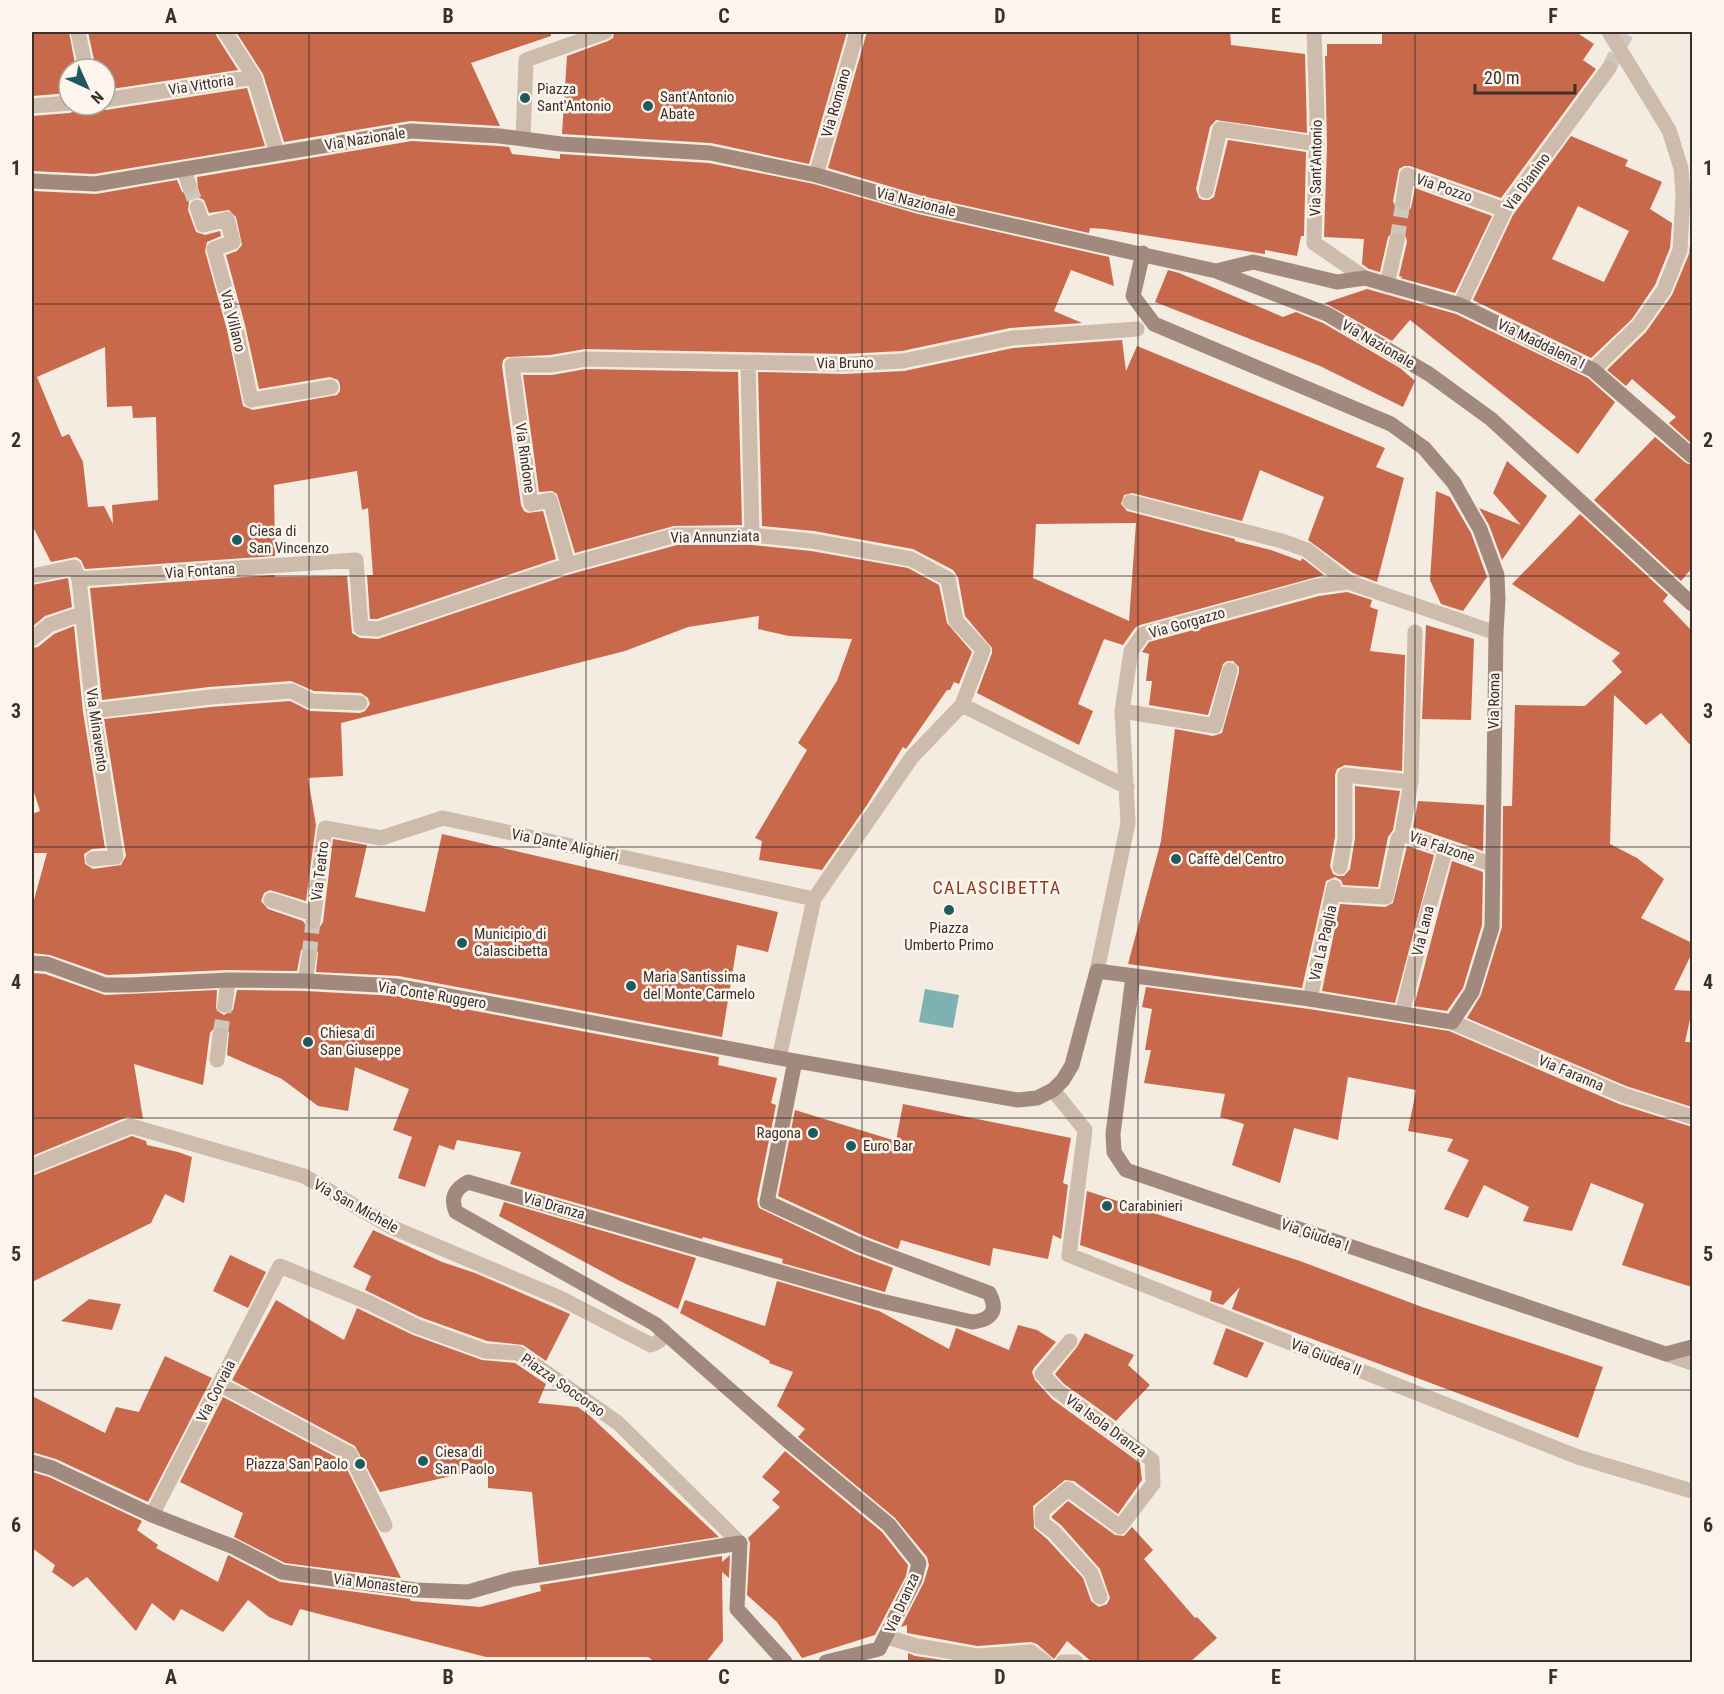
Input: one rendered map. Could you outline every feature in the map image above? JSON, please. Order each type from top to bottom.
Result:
[{"type":"street","points":[[78,32],[84,57]]},
{"type":"street","points":[[225,32],[254,77]]},
{"type":"street","points":[[523,139],[526,60],[605,32]]},
{"type":"street","name":"Via Romano","points":[[816,175],[857,32]]},
{"type":"street","name":"Via Sant'Antonio","points":[[1314,32],[1317,144],[1314,243],[1365,278]]},
{"type":"street","points":[[1593,370],[1639,325],[1664,290],[1680,250],[1683,196],[1681,168],[1669,130],[1610,32]]},
{"type":"street","name":"Via Dianino","points":[[1460,305],[1505,210],[1610,68]]},
{"type":"street","name":"Via Vittoria","points":[[117,98],[254,77],[277,153]]},
{"type":"street","points":[[32,106],[57,104]]},
{"type":"street","points":[[1206,191],[1220,129],[1317,144]]},
{"type":"street","name":"Via Nazionale","points":[[32,181],[95,184],[411,131],[561,144],[710,153],[816,175],[920,205],[1216,271],[1327,314],[1430,374],[1491,419],[1692,604]]},
{"type":"street","points":[[184,169],[189,185]]},
{"type":"street","name":"Via Pozzo","points":[[1402,202],[1407,176],[1505,210]]},
{"type":"street","name":"Via Villano","points":[[197,207],[203,225],[227,219],[233,242],[214,249],[236,328],[251,400],[331,387]]},
{"type":"street","points":[[1388,285],[1397,240]]},
{"type":"street","name":"Via Roma","points":[[1143,253],[1133,296],[1154,324],[1391,424],[1424,448],[1454,483],[1480,529],[1497,575],[1498,599],[1491,864],[1492,927],[1472,992],[1452,1022]]},
{"type":"street","points":[[1216,271],[1252,262],[1336,282],[1365,278]]},
{"type":"street","name":"Via Maddalena I","points":[[1365,278],[1460,305],[1593,370],[1692,456]]},
{"type":"street","name":"Via Bruno","points":[[551,364],[585,359],[844,364],[903,361],[1011,338],[1137,329]]},
{"type":"street","points":[[748,363],[752,535]]},
{"type":"street","name":"Via Rindone","points":[[551,364],[512,365],[531,504],[550,500],[568,565]]},
{"type":"street","name":"Via Gorgazzo","points":[[1130,502],[1282,541],[1307,550],[1348,582],[1496,633]]},
{"type":"street","name":"Via Annunziata","points":[[361,628],[378,629],[568,565],[676,535],[752,535],[812,541],[910,559],[948,579],[956,621],[983,650],[964,699]]},
{"type":"street","name":"Via Fontana","points":[[79,579],[356,560],[361,628]]},
{"type":"street","points":[[32,576],[74,567],[79,579]]},
{"type":"street","name":"Via Minavento","points":[[79,579],[93,711],[116,857],[93,859]]},
{"type":"street","name":"Via Gorgazzo","points":[[1097,971],[1128,823],[1122,711],[1131,651],[1143,634],[1317,586],[1348,582]]},
{"type":"street","points":[[32,639],[49,625],[83,613]]},
{"type":"street","points":[[1402,834],[1410,782],[1415,633]]},
{"type":"street","points":[[1122,711],[1215,726],[1230,670]]},
{"type":"street","points":[[93,711],[210,697],[292,691],[311,701],[360,703]]},
{"type":"street","points":[[787,1060],[810,898],[843,859],[912,757],[964,699],[1127,787]]},
{"type":"street","points":[[1340,867],[1345,838],[1345,775],[1410,782]]},
{"type":"street","name":"Via Dante Alighieri","points":[[325,828],[381,838],[443,818],[810,898]]},
{"type":"street","name":"Via Teatro","points":[[272,900],[314,918],[325,828]]},
{"type":"street","name":"Via Falzone","points":[[1334,891],[1386,897],[1398,839],[1402,834],[1491,864]]},
{"type":"street","name":"Via Lana","points":[[1402,1014],[1446,848]]},
{"type":"street","name":"Via La Paglia","points":[[1310,999],[1334,891]]},
{"type":"street","points":[[305,981],[309,956]]},
{"type":"street","name":"Via Conte Ruggero","points":[[32,963],[46,964],[105,985],[228,980],[305,981],[397,987],[787,1060],[1018,1100],[1037,1098],[1053,1090]]},
{"type":"street","points":[[1053,1090],[1063,1080],[1072,1065],[1097,971],[1310,999],[1452,1022]]},
{"type":"street","name":"Via Giudea I","points":[[1133,976],[1113,1134],[1114,1152],[1126,1170],[1666,1354]]},
{"type":"street","points":[[225,1005],[228,980]]},
{"type":"street","name":"Via Faranna","points":[[1452,1022],[1605,1088],[1692,1116]]},
{"type":"street","points":[[217,1060],[220,1035]]},
{"type":"street","name":"Via Dranza","points":[[787,1060],[767,1202],[860,1245],[989,1293],[994,1302],[990,1316],[984,1321],[972,1322],[878,1300],[468,1182],[459,1187],[453,1197],[453,1204],[456,1212],[655,1324],[788,1441],[889,1525],[919,1563],[915,1579],[879,1649],[826,1662]]},
{"type":"street","name":"Via Giudea II","points":[[1053,1090],[1085,1130],[1069,1255],[1578,1457],[1692,1491]]},
{"type":"street","name":"Via San Michele","points":[[32,1166],[131,1126],[304,1176],[392,1227],[560,1298],[651,1345],[658,1342],[663,1330]]},
{"type":"street","name":"Via Corvaia","points":[[152,1515],[280,1266]]},
{"type":"street","name":"Piazza Soccorso","points":[[280,1266],[370,1303],[416,1326],[485,1351],[518,1353],[618,1423],[740,1543]]},
{"type":"street","name":"Via Isola Dranza","points":[[1070,1341],[1042,1374],[1058,1391],[1152,1460],[1153,1484],[1120,1527],[1068,1489],[1041,1511],[1042,1523],[1054,1532],[1091,1572],[1100,1597]]},
{"type":"street","points":[[1666,1354],[1692,1347]]},
{"type":"street","points":[[1666,1354],[1692,1363]]},
{"type":"street","points":[[219,1384],[350,1454],[385,1525]]},
{"type":"street","name":"Via Monastero","points":[[32,1462],[52,1468],[152,1515],[234,1547],[282,1572],[416,1590],[468,1592],[513,1579],[740,1543]]},
{"type":"street","points":[[740,1543],[737,1610],[785,1662]]},
{"type":"street","points":[[887,1636],[917,1646],[977,1656],[1031,1652],[1045,1662]]},
{"type":"street","points":[[1063,1662],[1076,1662]]},
{"type":"water","points":[[925,989],[959,995],[953,1028],[919,1022]]},
{"type":"building","points":[[32,32],[69,32],[74,57],[57,57],[57,94],[32,96]]},
{"type":"building","points":[[88,32],[215,32],[238,70],[117,88],[117,57],[93,57]]},
{"type":"building","points":[[236,32],[551,32],[551,36],[471,63],[500,126],[410,121],[284,142],[263,74]]},
{"type":"building","points":[[614,32],[847,32],[809,164],[711,143],[562,134],[567,56],[608,41],[613,38]]},
{"type":"building","points":[[867,32],[1230,32],[1231,45],[1305,54],[1307,133],[1216,120],[1210,127],[1196,189],[1199,198],[1203,200],[1214,197],[1228,140],[1306,152],[1304,236],[1301,236],[1297,256],[1265,250],[1265,254],[1105,229],[1090,228],[1089,233],[922,196],[828,168]]},
{"type":"building","points":[[1382,32],[1576,32],[1594,44],[1583,60],[1596,69],[1501,198],[1410,166],[1399,169],[1393,201],[1397,210],[1406,211],[1411,208],[1415,188],[1492,216],[1455,293],[1400,278],[1403,277],[1399,276],[1407,242],[1406,237],[1400,231],[1394,231],[1388,237],[1380,272],[1362,264],[1364,239],[1324,237],[1327,145],[1325,56],[1327,56],[1327,44],[1382,44]]},
{"type":"building","points":[[247,88],[265,146],[94,174],[32,171],[32,116],[57,114],[57,117],[117,117],[117,108]]},
{"type":"building","points":[[1571,136],[1628,160],[1625,166],[1662,182],[1650,209],[1672,223],[1670,248],[1655,285],[1632,319],[1591,358],[1473,300],[1513,215]],"holes":[[[1578,206],[1629,231],[1604,282],[1552,259]]]},
{"type":"building","points":[[412,141],[509,147],[512,154],[560,159],[560,154],[709,163],[814,184],[918,214],[1109,257],[1114,286],[1071,270],[1054,311],[1082,323],[1010,328],[902,351],[844,354],[585,349],[550,355],[507,357],[503,360],[502,366],[521,505],[528,513],[543,511],[556,559],[377,619],[370,619],[367,575],[373,575],[368,508],[362,510],[357,471],[274,485],[275,556],[85,569],[81,560],[76,557],[51,562],[32,525],[32,191],[96,194],[177,180],[182,192],[191,194],[198,188],[197,177]],"holes":[[[198,197],[204,200],[209,213],[229,210],[236,217],[242,245],[237,251],[226,255],[259,389],[330,377],[338,380],[340,385],[337,395],[253,410],[243,406],[227,330],[205,251],[207,242],[221,236],[220,231],[205,235],[196,232],[188,210],[189,201]],[[105,347],[107,407],[132,406],[133,418],[156,417],[158,500],[112,505],[113,524],[104,506],[88,507],[83,462],[69,434],[62,437],[37,377]]]},
{"type":"building","points":[[1691,235],[1692,444],[1669,423],[1676,417],[1632,379],[1626,386],[1607,370],[1646,332],[1672,295],[1689,254]]},
{"type":"building","points":[[1168,270],[1283,317],[1296,312],[1323,323],[1400,368],[1415,381],[1403,407],[1320,366],[1155,302]]},
{"type":"building","points":[[1367,289],[1456,314],[1588,378],[1615,402],[1578,454],[1410,320],[1392,341],[1325,303]]},
{"type":"building","points":[[1122,340],[1126,371],[1137,346],[1385,448],[1376,467],[1404,478],[1377,582],[1353,573],[1308,540],[1324,497],[1260,470],[1242,521],[1132,493],[1124,495],[1121,504],[1127,511],[1235,539],[1235,541],[1271,550],[1301,561],[1302,558],[1324,575],[1140,625],[1135,628],[1123,645],[1104,639],[1078,704],[1093,711],[1079,745],[977,693],[992,648],[965,616],[958,577],[953,570],[913,549],[814,531],[762,526],[758,372],[844,374],[904,371],[1013,348]],"holes":[[[1136,523],[1129,621],[1033,578],[1036,524]]]},
{"type":"building","points":[[586,369],[738,372],[742,525],[674,526],[575,553],[557,494],[552,491],[539,492],[523,375],[552,375]]},
{"type":"building","points":[[1655,437],[1686,463],[1692,465],[1692,568],[1681,581],[1594,500]]},
{"type":"building","points":[[1507,461],[1547,496],[1502,560],[1489,525],[1479,508],[1521,525],[1493,493]]},
{"type":"building","points":[[1436,491],[1450,497],[1471,533],[1487,577],[1463,611],[1441,604],[1430,580]]},
{"type":"building","points":[[1580,514],[1668,595],[1663,601],[1692,631],[1692,747],[1661,713],[1646,725],[1614,695],[1610,844],[1637,858],[1664,879],[1641,918],[1692,943],[1692,953],[1674,990],[1692,991],[1692,1010],[1685,1042],[1692,1042],[1692,1107],[1626,1086],[1467,1018],[1481,995],[1502,927],[1503,806],[1512,806],[1515,705],[1585,706],[1622,672],[1612,661],[1620,653],[1512,584]]},
{"type":"building","points":[[677,545],[752,545],[811,551],[908,568],[939,585],[947,623],[972,652],[959,684],[954,682],[906,749],[903,747],[867,805],[822,870],[759,860],[762,841],[755,838],[807,750],[798,743],[837,681],[852,639],[789,636],[758,629],[759,616],[688,627],[625,651],[341,723],[343,776],[308,778],[316,825],[306,901],[270,890],[264,893],[261,901],[268,909],[303,921],[312,931],[320,927],[323,922],[333,839],[367,845],[355,897],[425,912],[442,834],[778,912],[768,952],[737,945],[722,1037],[399,976],[316,972],[318,953],[310,946],[301,950],[297,971],[228,970],[107,975],[50,955],[32,953],[32,907],[47,853],[32,853],[32,814],[40,811],[32,786],[32,648],[38,647],[54,634],[74,626],[83,712],[105,848],[92,849],[84,854],[85,864],[93,869],[121,865],[126,856],[104,719],[290,701],[310,711],[360,713],[365,711],[370,704],[368,698],[361,693],[314,691],[291,681],[209,687],[102,700],[90,588],[275,575],[275,577],[347,576],[352,633],[360,638],[378,639],[571,574]]},
{"type":"building","points":[[68,578],[72,607],[45,616],[32,627],[32,585]]},
{"type":"building","points":[[1347,592],[1372,600],[1370,607],[1378,610],[1370,651],[1405,655],[1402,771],[1345,765],[1337,769],[1335,775],[1335,837],[1330,866],[1333,874],[1338,876],[1344,876],[1350,869],[1355,838],[1355,786],[1400,791],[1393,830],[1388,837],[1378,887],[1343,885],[1341,880],[1335,877],[1326,881],[1302,988],[1128,964],[1161,841],[1175,729],[1213,736],[1222,733],[1239,672],[1239,667],[1233,661],[1223,664],[1208,715],[1149,705],[1152,681],[1146,681],[1149,654],[1142,652],[1149,642],[1319,596]]},
{"type":"building","points":[[1426,625],[1474,639],[1471,720],[1422,719]]},
{"type":"building","points":[[1418,801],[1484,805],[1483,851],[1413,827]]},
{"type":"building","points":[[1407,846],[1434,855],[1395,1003],[1322,991],[1340,904],[1385,907],[1393,903]]},
{"type":"building","points":[[1452,861],[1483,872],[1482,925],[1463,988],[1447,1011],[1414,1006]]},
{"type":"building","points":[[32,973],[45,974],[105,995],[217,990],[216,1008],[224,1015],[233,1010],[237,990],[396,996],[719,1057],[718,1065],[777,1078],[771,1103],[776,1105],[757,1200],[759,1208],[856,1254],[893,1268],[885,1292],[782,1263],[783,1259],[703,1237],[702,1239],[510,1184],[521,1152],[457,1140],[454,1150],[439,1145],[425,1187],[398,1178],[412,1137],[393,1130],[409,1089],[355,1067],[348,1111],[318,1106],[282,1079],[227,1055],[229,1032],[222,1025],[216,1026],[210,1033],[203,1085],[134,1064],[143,1119],[127,1117],[32,1156]]},
{"type":"building","points":[[1146,987],[1449,1031],[1619,1104],[1692,1127],[1692,1287],[1622,1265],[1644,1204],[1591,1183],[1572,1231],[1523,1221],[1529,1207],[1484,1185],[1468,1218],[1444,1209],[1469,1160],[1447,1151],[1453,1139],[1408,1131],[1416,1090],[1348,1077],[1338,1140],[1294,1128],[1280,1183],[1232,1165],[1244,1124],[1220,1117],[1225,1094],[1144,1083],[1151,1050],[1145,1050],[1152,1009],[1142,1007]]},
{"type":"building","points":[[903,1104],[1071,1138],[1063,1183],[1068,1185],[1061,1239],[1053,1235],[1048,1259],[993,1248],[990,1266],[901,1240],[898,1249],[864,1236],[778,1196],[795,1110],[896,1141]]},
{"type":"building","points":[[132,1136],[146,1141],[147,1145],[192,1157],[184,1203],[165,1194],[151,1223],[32,1282],[32,1176]]},
{"type":"building","points":[[1087,1191],[1300,1261],[1422,1307],[1603,1367],[1578,1438],[1232,1309],[1240,1287],[1223,1305],[1210,1301],[1212,1291],[1080,1245]]},
{"type":"building","points":[[504,1202],[696,1258],[678,1309],[620,1281],[499,1216]]},
{"type":"building","points":[[373,1230],[442,1262],[475,1273],[570,1314],[546,1361],[523,1345],[487,1341],[420,1317],[365,1290],[371,1276],[353,1267]]},
{"type":"building","points":[[230,1255],[266,1272],[248,1308],[213,1291]]},
{"type":"building","points":[[777,1281],[879,1311],[949,1349],[956,1328],[1009,1350],[1018,1325],[1037,1330],[1056,1342],[1034,1368],[1032,1372],[1035,1380],[1052,1399],[1140,1463],[1142,1480],[1118,1514],[1074,1481],[1065,1480],[1033,1506],[1034,1528],[1083,1578],[1091,1601],[1099,1607],[1107,1604],[1110,1598],[1100,1569],[1052,1516],[1068,1501],[1115,1535],[1124,1536],[1132,1527],[1153,1550],[1144,1559],[1195,1618],[1197,1617],[1217,1638],[1190,1662],[1092,1662],[1067,1641],[1054,1659],[1037,1644],[1031,1642],[977,1646],[907,1633],[907,1625],[901,1627],[924,1582],[929,1565],[927,1557],[895,1518],[798,1437],[805,1429],[777,1406],[793,1372],[769,1363],[770,1361],[680,1313],[685,1300],[765,1326]]},
{"type":"building","points":[[89,1299],[121,1304],[112,1330],[61,1321]]},
{"type":"building","points":[[276,1300],[344,1340],[357,1308],[413,1335],[482,1360],[515,1363],[546,1384],[538,1403],[578,1407],[719,1537],[539,1565],[532,1492],[488,1488],[488,1468],[380,1492],[355,1446],[232,1380]]},
{"type":"building","points":[[1226,1328],[1264,1343],[1247,1378],[1213,1364]]},
{"type":"building","points":[[1085,1333],[1134,1355],[1128,1365],[1150,1385],[1116,1421],[1064,1384],[1055,1374],[1077,1347]]},
{"type":"building","points":[[165,1356],[212,1378],[148,1502],[56,1459],[32,1452],[32,1396],[105,1433],[116,1407],[139,1412]]},
{"type":"building","points":[[223,1397],[343,1461],[401,1578],[285,1563],[234,1537],[243,1513],[180,1482]]},
{"type":"building","points":[[785,1451],[882,1532],[908,1565],[906,1576],[875,1635],[802,1658],[777,1622],[747,1595],[750,1543],[748,1538],[780,1507],[772,1500],[780,1492],[762,1477]]},
{"type":"building","points":[[32,1472],[49,1477],[142,1521],[137,1530],[158,1545],[156,1548],[218,1582],[228,1555],[280,1582],[410,1599],[411,1601],[480,1607],[541,1591],[540,1585],[722,1556],[722,1562],[730,1555],[729,1578],[722,1572],[723,1641],[706,1662],[655,1662],[648,1657],[486,1657],[300,1609],[292,1626],[269,1617],[248,1600],[223,1632],[181,1609],[174,1621],[152,1603],[136,1631],[87,1577],[73,1587],[52,1572],[55,1565],[32,1548]]},
{"type":"building","points":[[908,1653],[915,1656],[957,1662],[908,1662]]},
{"type":"tunnel","points":[[1609,68],[1627,32]]},
{"type":"tunnel","points":[[189,185],[197,207]]},
{"type":"tunnel","points":[[1397,240],[1403,202]]},
{"type":"tunnel","points":[[309,956],[313,921]]},
{"type":"tunnel","points":[[220,1035],[225,1005]]},
{"type":"place","name":"Piazza Sant'Antonio","points":[[525,98]]},
{"type":"place","name":"Sant'Antonio Abate","points":[[648,106]]},
{"type":"place","name":"Ciesa di San Vincenzo","points":[[237,540]]},
{"type":"place","name":"Caffè del Centro","points":[[1176,859]]},
{"type":"place","name":"Piazza Umberto Primo","points":[[949,910]]},
{"type":"place","name":"Municipio di Calascibetta","points":[[462,943]]},
{"type":"place","name":"Maria Santissima del Monte Carmelo","points":[[631,986]]},
{"type":"place","name":"Chiesa di San Giuseppe","points":[[308,1042]]},
{"type":"place","name":"Ragona","points":[[813,1133]]},
{"type":"place","name":"Euro Bar","points":[[851,1146]]},
{"type":"place","name":"Carabinieri","points":[[1107,1206]]},
{"type":"place","name":"Ciesa di San Paolo","points":[[423,1461]]},
{"type":"place","name":"Piazza San Paolo","points":[[360,1464]]},
{"type":"district","name":"CALASCIBETTA","points":[[997,887]]}]
